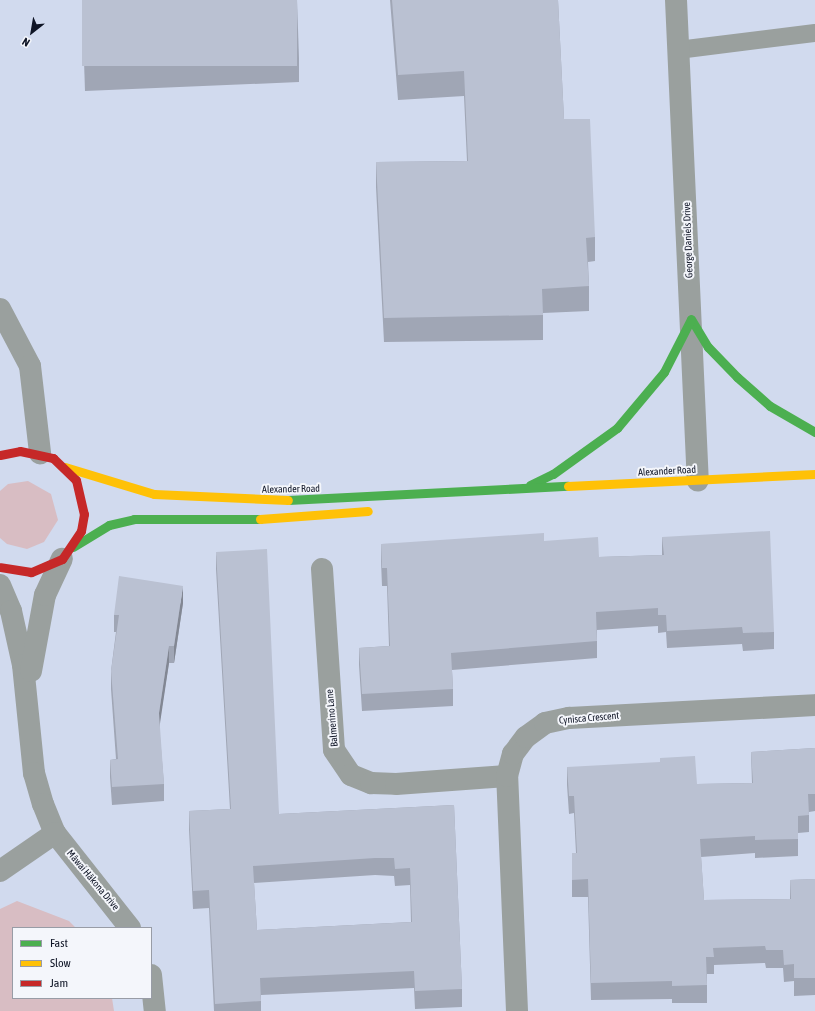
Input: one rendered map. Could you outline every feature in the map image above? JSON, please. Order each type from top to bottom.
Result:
[{"type":"street","name":"George Daniels Drive","points":[[676,0],[698,480]]},
{"type":"street","points":[[0,303],[0,312]]},
{"type":"street","points":[[0,309],[30,366],[40,453]]},
{"type":"street","points":[[691,319],[708,347],[737,377],[770,406],[815,432]]},
{"type":"street","points":[[521,489],[553,474],[617,428],[664,372],[691,319]]},
{"type":"street","name":"Alexander Road","points":[[0,455],[20,451],[40,453],[65,467],[154,494],[212,500],[334,500],[815,474]]},
{"type":"street","name":"Alexander Road","points":[[65,467],[76,480],[84,514],[67,553]]},
{"type":"street","name":"Alexander Road","points":[[409,505],[521,489]]},
{"type":"street","points":[[0,567],[31,572],[67,553],[109,525],[134,519],[272,519],[380,509]]},
{"type":"street","name":"Māwai Hākona Drive","points":[[28,698],[38,620],[44,595],[67,553]]},
{"type":"street","name":"Balmerino Lane","points":[[322,569],[334,750],[351,775],[371,783],[396,784],[507,776]]},
{"type":"street","name":"Māwai Hākona Drive","points":[[0,585],[16,632],[28,698],[34,773],[55,833],[129,927]]},
{"type":"street","name":"Cynisca Crescent","points":[[517,1011],[507,776],[513,754],[526,737],[551,722],[581,717],[815,705]]},
{"type":"street","points":[[0,872],[55,833]]},
{"type":"street","points":[[152,984],[155,1011]]},
{"type":"lane","points":[[678,50],[815,33]]},
{"type":"shaded area","points":[[28,481],[51,494],[58,520],[44,542],[27,549],[7,544],[0,538],[0,491],[8,484]]},
{"type":"shaded area","points":[[17,901],[69,921],[75,927],[12,927],[12,999],[112,999],[114,1011],[0,1011],[0,909]]},
{"type":"building","points":[[82,0],[297,0],[297,66],[82,66]]},
{"type":"building","points":[[392,0],[558,0],[564,119],[590,119],[595,237],[586,238],[589,286],[542,289],[543,315],[384,318],[376,162],[468,161],[464,71],[398,75]]},
{"type":"building","points":[[770,531],[774,632],[743,633],[742,627],[667,631],[666,615],[658,615],[658,608],[596,612],[597,641],[451,653],[453,689],[362,694],[359,648],[390,646],[387,568],[382,568],[381,544],[544,533],[544,541],[598,537],[599,557],[664,555],[662,537]]},
{"type":"building","points":[[267,549],[279,814],[454,805],[462,989],[415,991],[414,971],[260,978],[261,1001],[215,1004],[209,890],[193,891],[189,811],[231,809],[216,552]],"holes":[[[394,858],[395,869],[410,868],[412,922],[257,930],[253,866]]]},
{"type":"building","points":[[119,576],[183,586],[174,646],[169,646],[159,713],[164,784],[112,787],[110,760],[118,759],[111,671],[119,615],[114,615]]},
{"type":"building","points":[[815,748],[815,794],[808,794],[809,815],[798,816],[798,839],[755,840],[755,836],[700,839],[704,900],[791,899],[790,880],[815,879],[815,978],[794,978],[794,964],[784,965],[783,950],[766,950],[765,946],[713,948],[714,957],[706,957],[707,985],[672,986],[672,981],[591,983],[588,879],[572,880],[572,853],[577,853],[574,796],[569,796],[567,767],[660,762],[660,758],[695,756],[697,784],[753,783],[751,752]]},
{"type":"traffic: fast","points":[[691,319],[708,347],[737,377],[770,406],[815,432]]},
{"type":"traffic: fast","points":[[530,485],[553,474],[617,428],[664,372],[691,319]]},
{"type":"traffic: fast","points":[[288,500],[568,486]]},
{"type":"traffic: fast","points":[[73,547],[109,525],[134,519],[260,519]]},
{"type":"traffic: slow","points":[[65,467],[154,494],[288,500]]},
{"type":"traffic: slow","points":[[568,486],[815,474]]},
{"type":"traffic: slow","points":[[260,519],[368,511]]},
{"type":"traffic: jam","points":[[0,455],[20,451],[53,458],[76,480],[84,514],[81,531],[62,559],[31,572],[0,567]]}]
